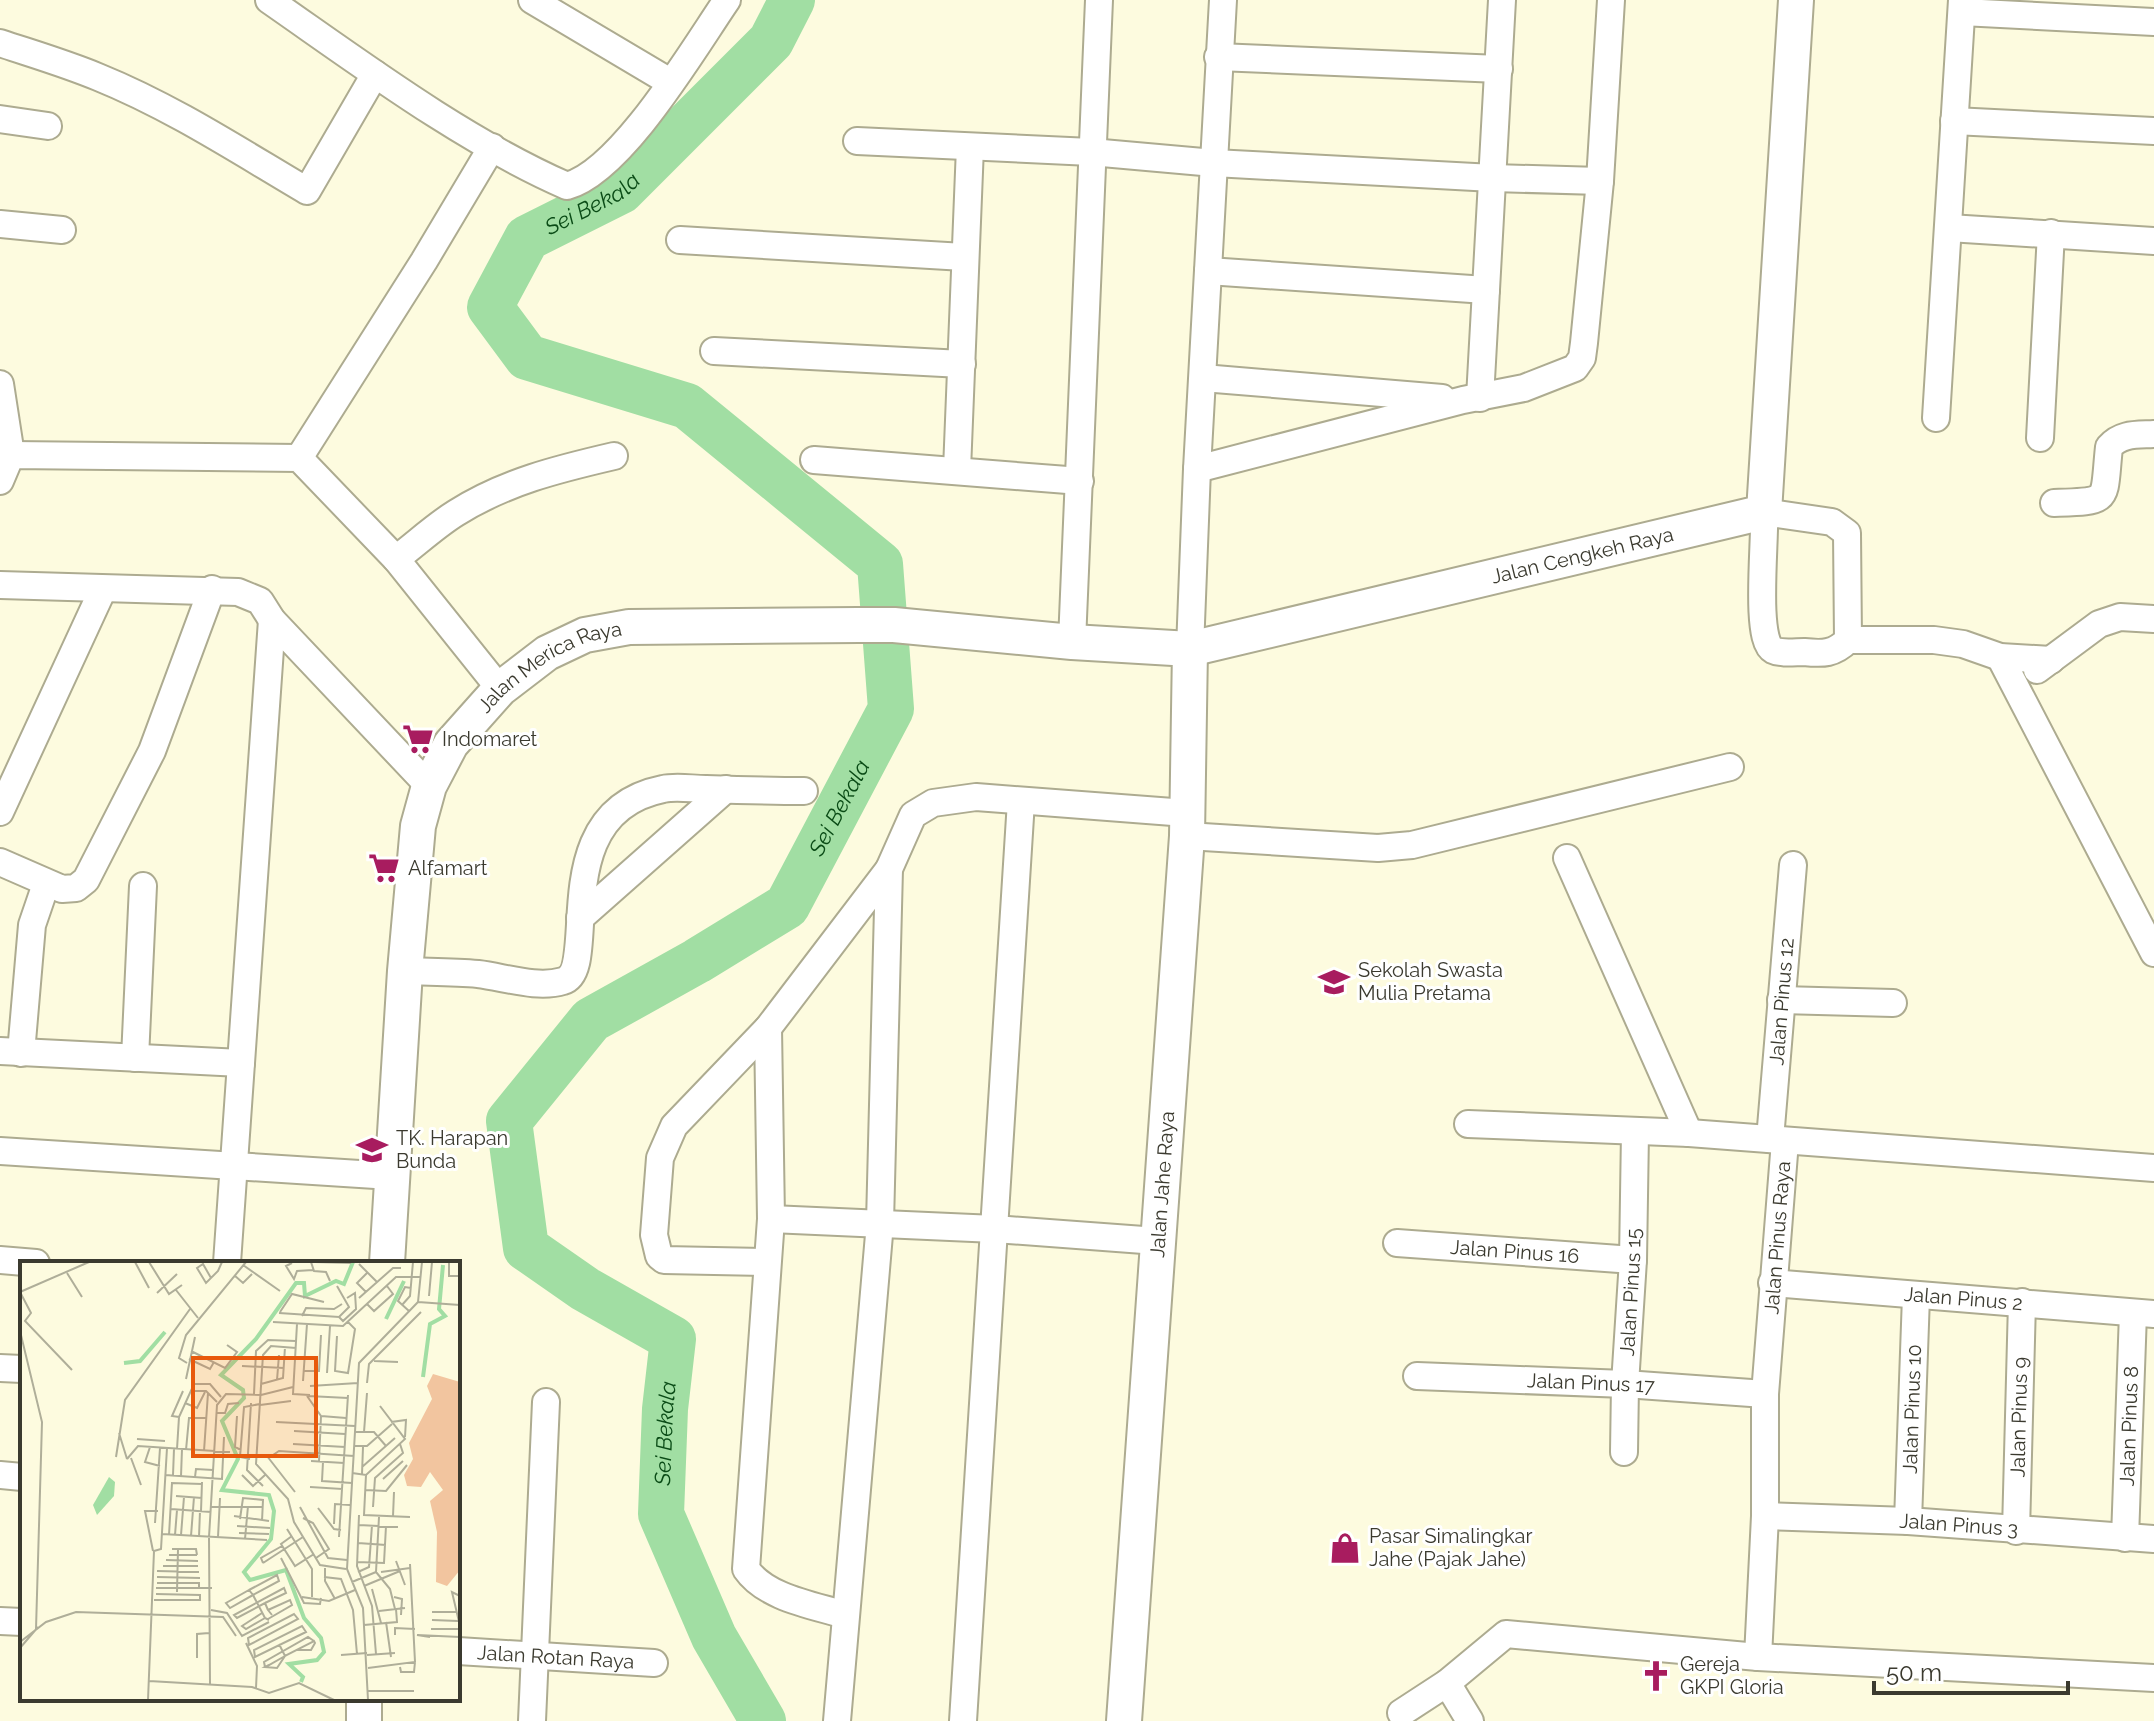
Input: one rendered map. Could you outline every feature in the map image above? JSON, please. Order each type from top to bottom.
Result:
[{"type":"street","points":[[269,0],[375,74],[492,147],[567,186],[582,182],[603,166],[630,136],[727,0]]},
{"type":"street","points":[[532,0],[670,82]]},
{"type":"street","points":[[1072,642],[1099,0]]},
{"type":"street","points":[[1190,649],[1223,0]]},
{"type":"street","points":[[1471,399],[1486,290],[1502,0]]},
{"type":"street","points":[[1197,469],[1524,388],[1575,368],[1582,358],[1600,181],[1611,0]]},
{"type":"street","points":[[1796,0],[1764,512],[1763,636],[1774,651],[1837,651],[1848,640],[1934,640],[1963,644],[2000,657],[2051,660]]},
{"type":"street","points":[[1936,418],[1962,6],[2154,22]]},
{"type":"street","points":[[0,43],[98,77],[135,94],[196,125],[307,191],[375,74]]},
{"type":"street","points":[[1218,57],[1499,69]]},
{"type":"street","points":[[0,119],[48,126]]},
{"type":"street","points":[[1954,121],[2154,131]]},
{"type":"street","points":[[857,141],[1091,152],[1214,163],[1600,181]]},
{"type":"street","points":[[299,458],[492,147]]},
{"type":"street","points":[[957,470],[970,147]]},
{"type":"street","points":[[0,224],[62,230]]},
{"type":"street","points":[[1949,228],[2154,241]]},
{"type":"street","points":[[2040,438],[2051,233]]},
{"type":"street","points":[[680,240],[964,257]]},
{"type":"street","points":[[1208,271],[1486,290]]},
{"type":"street","points":[[714,351],[962,364]]},
{"type":"street","points":[[1203,378],[1471,399]]},
{"type":"street","points":[[0,384],[11,455],[0,481]]},
{"type":"street","points":[[2054,503],[2101,498],[2109,447],[2113,442],[2126,435],[2154,434]]},
{"type":"street","points":[[11,455],[299,458],[396,559],[500,689]]},
{"type":"street","points":[[396,559],[454,514],[504,487],[536,475],[614,456]]},
{"type":"street","points":[[814,460],[1080,481]]},
{"type":"street","points":[[1764,512],[1832,522],[1847,533],[1848,640]]},
{"type":"street","name":"Jalan Cengkeh Raya","points":[[894,625],[1072,642],[1190,649],[1764,512]]},
{"type":"street","points":[[0,585],[212,589],[238,592],[260,601],[272,620],[429,786]]},
{"type":"street","points":[[0,812],[103,589]]},
{"type":"street","points":[[0,862],[62,889],[76,888],[94,868],[152,751],[212,589]]},
{"type":"street","points":[[2013,685],[2099,624],[2120,617],[2154,619]]},
{"type":"street","points":[[227,1261],[272,620]]},
{"type":"street","name":"Jalan Merica Raya","points":[[387,1261],[405,971],[418,826],[429,786],[451,744],[500,689],[547,653],[585,635],[629,627],[894,625]]},
{"type":"street","name":"Jalan Jahe Raya","points":[[1124,1720],[1187,825],[1190,649]]},
{"type":"street","points":[[2000,657],[2154,953]]},
{"type":"street","points":[[767,1262],[664,1260],[659,1256],[654,1235],[660,1158],[674,1126],[768,1028],[889,869],[913,815],[933,803],[976,797],[1021,801],[1378,848],[1412,845],[1730,767]]},
{"type":"street","points":[[405,971],[565,981],[573,974],[577,961],[587,862],[597,831],[622,806],[665,789],[804,791]]},
{"type":"street","points":[[580,918],[726,789]]},
{"type":"street","points":[[963,1721],[1021,801]]},
{"type":"street","points":[[1567,858],[1689,1133]]},
{"type":"street","name":"Jalan Pinus 12","points":[[1777,1140],[1781,1000],[1793,865]]},
{"type":"street","points":[[837,1721],[880,1223],[889,869]]},
{"type":"street","points":[[46,884],[32,925],[11,1052],[241,1063]]},
{"type":"street","points":[[135,1058],[143,886]]},
{"type":"street","points":[[1781,1000],[1893,1003]]},
{"type":"street","points":[[768,1028],[771,1219],[746,1569],[752,1578],[778,1593],[845,1615]]},
{"type":"street","points":[[1468,1124],[1689,1133],[1777,1140]]},
{"type":"street","name":"Jalan Pinus 15","points":[[1624,1452],[1635,1132]]},
{"type":"street","name":"Jalan Pinus Raya","points":[[1758,1657],[1765,1516],[1765,1394],[1777,1140],[2154,1168]]},
{"type":"street","points":[[0,1151],[391,1176]]},
{"type":"street","points":[[771,1219],[995,1229],[1157,1241]]},
{"type":"street","name":"Jalan Pinus 16","points":[[1397,1243],[1633,1260]]},
{"type":"street","points":[[0,1260],[20,1262]]},
{"type":"street","name":"Jalan Pinus 2","points":[[1772,1283],[2144,1313]]},
{"type":"street","name":"Jalan Pinus 10","points":[[1908,1521],[1916,1296]]},
{"type":"street","name":"Jalan Pinus 9","points":[[2016,1531],[2022,1302]]},
{"type":"street","name":"Jalan Pinus 8","points":[[2125,1538],[2144,1313]]},
{"type":"street","points":[[0,1368],[20,1369]]},
{"type":"street","name":"Jalan Pinus 17","points":[[1417,1376],[1625,1384],[1765,1394]]},
{"type":"street","points":[[532,1721],[546,1402]]},
{"type":"street","points":[[0,1475],[20,1477]]},
{"type":"street","name":"Jalan Pinus 3","points":[[1765,1516],[1908,1521],[2154,1539]]},
{"type":"street","points":[[0,1621],[20,1622]]},
{"type":"street","points":[[1401,1713],[1447,1683],[1506,1634],[1758,1657],[2154,1678]]},
{"type":"street","name":"Jalan Rotan Raya","points":[[460,1651],[654,1663]]},
{"type":"street","points":[[1447,1683],[1470,1721]]},
{"type":"street","points":[[1124,1720],[1136,1721]]},
{"type":"waterway","name":"Sei Bekala","points":[[763,1721],[714,1637],[661,1514],[665,1409],[673,1339],[585,1289],[526,1248],[509,1121],[591,1020],[787,906],[891,709],[880,564],[687,406],[527,357],[490,307],[527,238],[621,191],[771,41],[792,0]]},
{"type":"place","name":"Indomaret","points":[[418,739]]},
{"type":"place","name":"Alfamart","points":[[384,868]]},
{"type":"place","name":"Sekolah Swasta Mulia Pretama","points":[[1334,982]]},
{"type":"place","name":"TK. Harapan Bunda","points":[[372,1150]]},
{"type":"place","name":"Pasar Simalingkar Jahe (Pajak Jahe)","points":[[1345,1548]]},
{"type":"place","name":"Gereja GKPI Gloria","points":[[1656,1676]]}]
